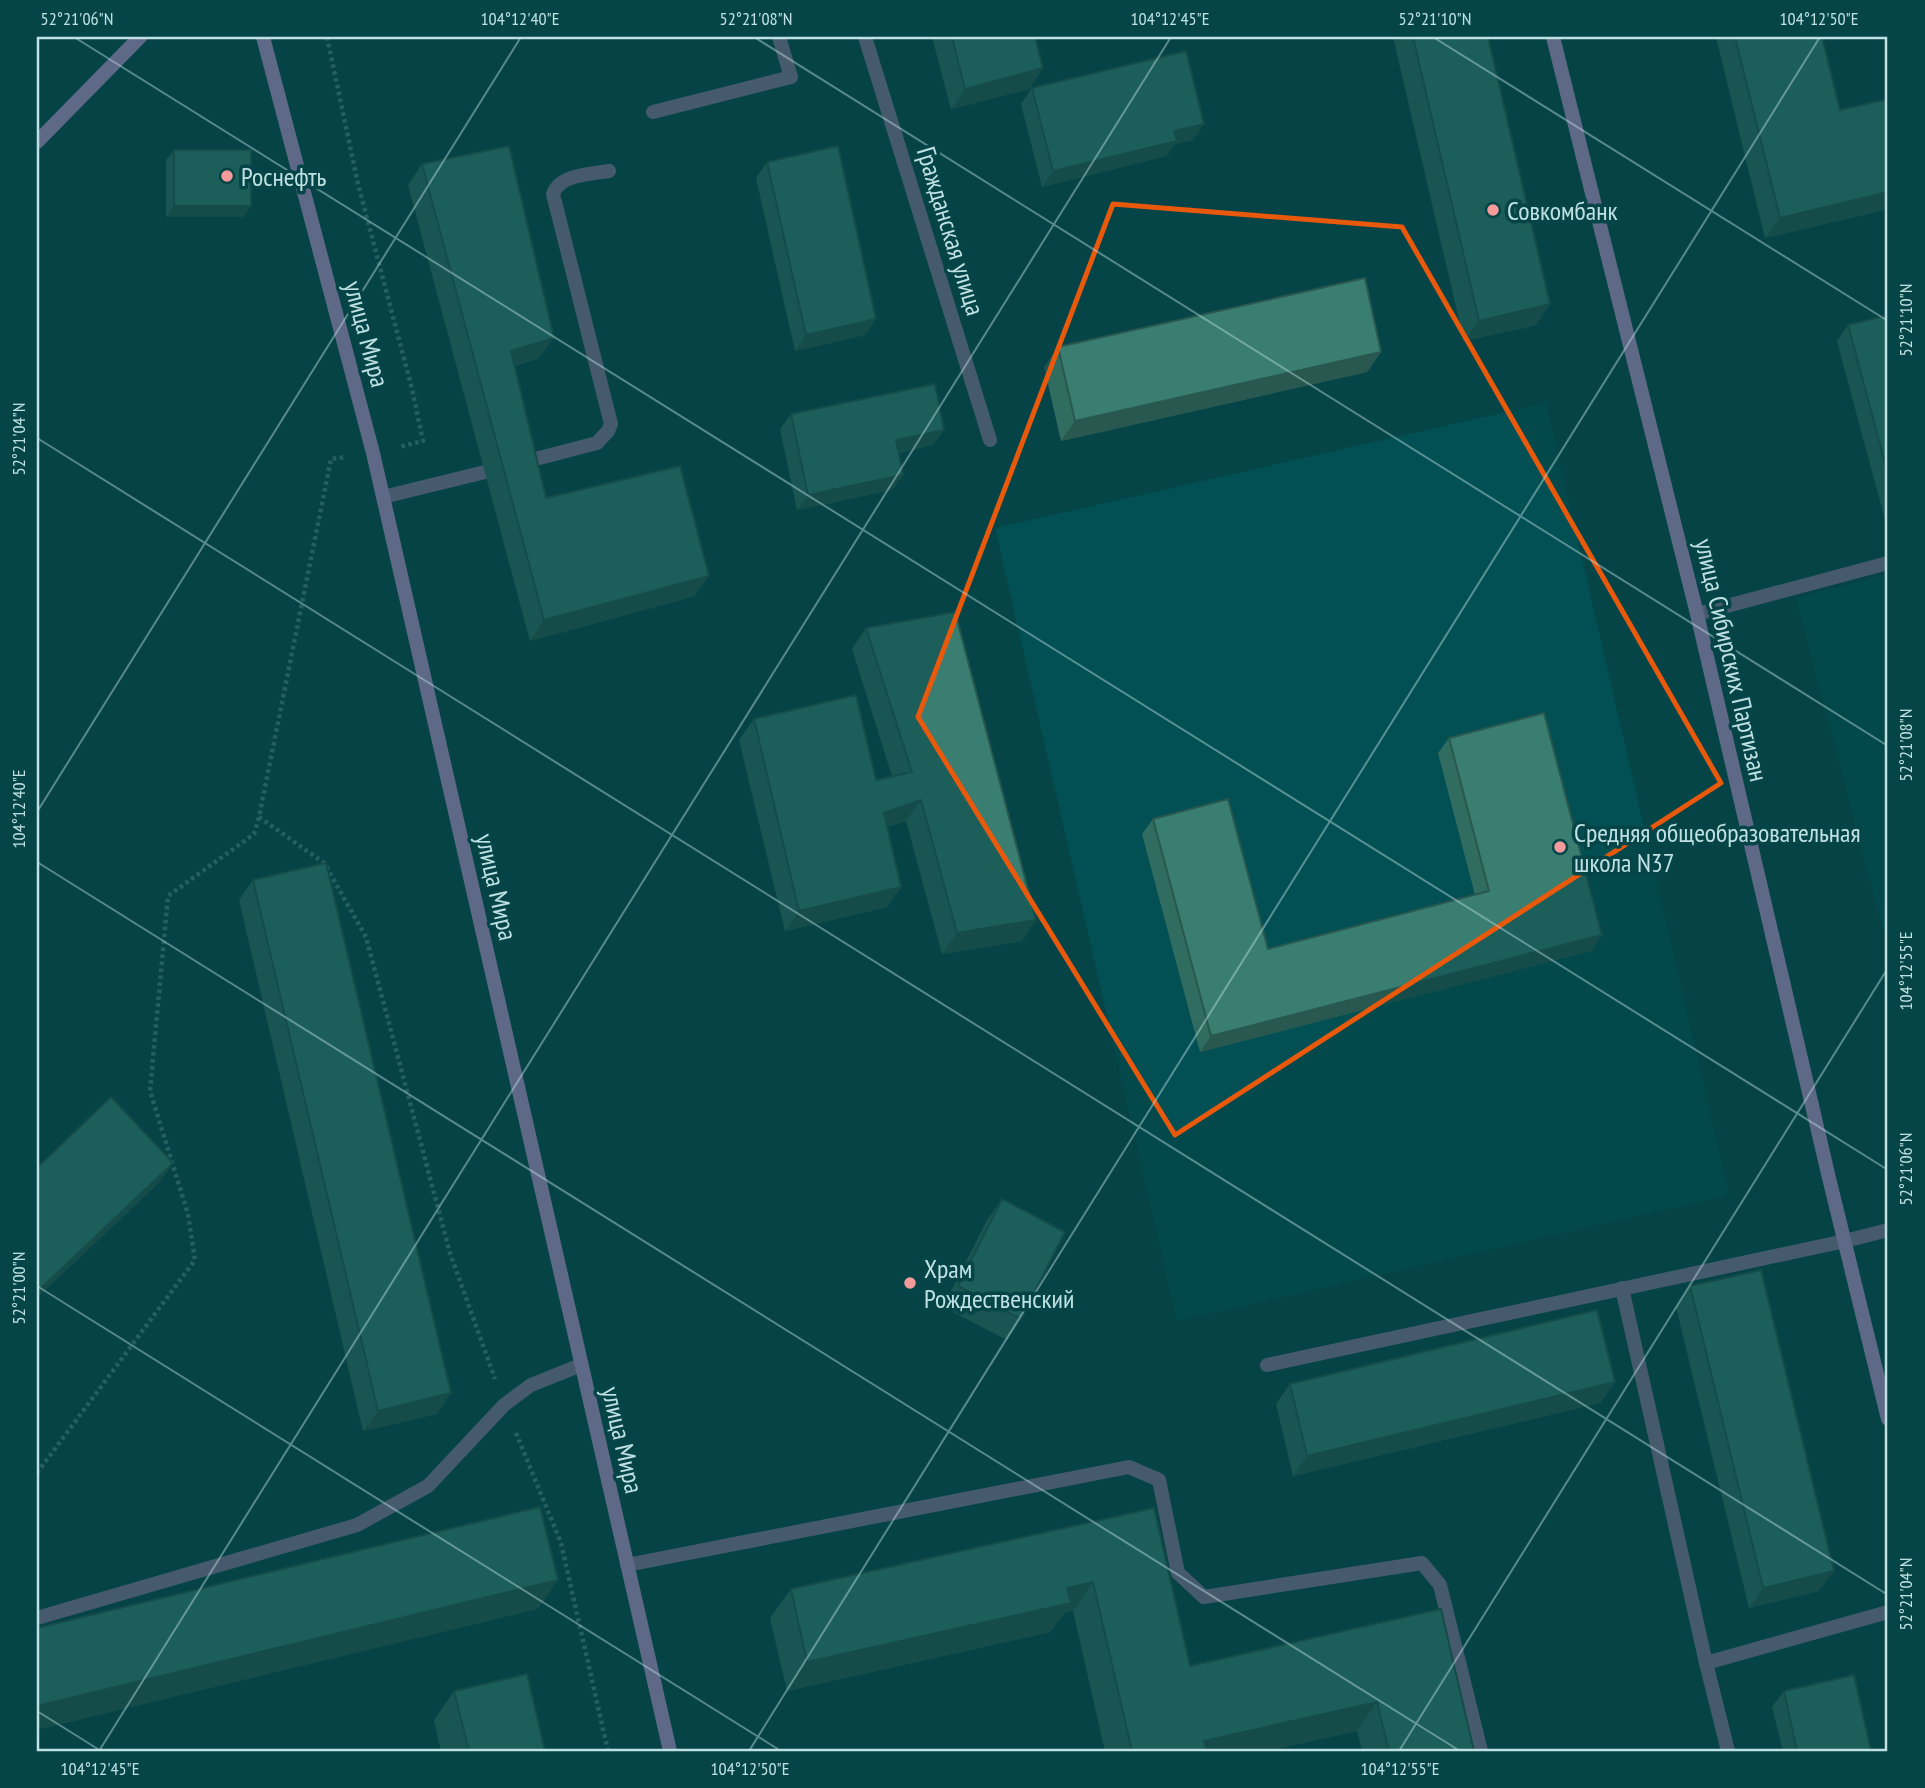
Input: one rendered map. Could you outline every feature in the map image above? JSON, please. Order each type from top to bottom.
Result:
[{"type":"main road","points":[[37,142],[140,37]]},
{"type":"main road","name":"улица Мира","points":[[263,37],[373,453],[670,1751]]},
{"type":"main road","name":"улица Сибирских Партизан","points":[[1553,37],[1697,614],[1888,1419]]},
{"type":"street","points":[[653,112],[791,77],[779,37]]},
{"type":"street","name":"Гражданская улица","points":[[865,37],[990,440]]},
{"type":"street","points":[[519,463],[597,443],[611,424],[553,194],[555,187],[563,180],[609,171]]},
{"type":"street","points":[[383,497],[485,472]]},
{"type":"street","points":[[1697,614],[1888,563]]},
{"type":"street","points":[[1267,1366],[1888,1230]]},
{"type":"street","points":[[1622,1288],[1728,1751]]},
{"type":"street","points":[[37,1618],[356,1525],[428,1486],[504,1405],[531,1384],[581,1365]]},
{"type":"street","points":[[627,1565],[1129,1467],[1159,1480],[1178,1573],[1204,1597],[1422,1563],[1440,1585],[1481,1751]]},
{"type":"street","points":[[1706,1663],[1888,1612]]},
{"type":"path","points":[[37,1473],[195,1260],[188,1214],[150,1091],[168,896],[254,834],[331,459],[373,453],[423,441],[358,184],[327,37]]},
{"type":"path","points":[[259,817],[324,863],[366,937],[450,1253],[504,1405],[561,1543],[608,1751]]},
{"type":"highlighted area","points":[[1113,204],[1402,227],[1721,783],[1175,1135],[918,717]]},
{"type":"shaded area","points":[[1546,403],[1729,1195],[1177,1321],[995,528]]},
{"type":"shaded area","points":[[1888,574],[1888,949],[1796,598]]},
{"type":"building","points":[[952,37],[1035,37],[1043,68],[965,89]]},
{"type":"building","points":[[1413,37],[1488,37],[1550,304],[1479,321]]},
{"type":"building","points":[[1735,37],[1822,37],[1840,110],[1888,99],[1888,192],[1780,218]]},
{"type":"building","points":[[1186,51],[1204,124],[1174,131],[1177,141],[1053,171],[1032,88]]},
{"type":"building","points":[[509,146],[554,338],[511,351],[546,498],[680,466],[709,576],[544,620],[422,164]]},
{"type":"building","points":[[838,146],[876,319],[806,335],[767,162]]},
{"type":"building","points":[[174,150],[251,150],[251,206],[174,206]]},
{"type":"building","points":[[1365,278],[1381,352],[1075,421],[1058,347]]},
{"type":"building","points":[[1888,315],[1888,474],[1848,325]]},
{"type":"building","points":[[935,384],[944,430],[896,440],[903,475],[808,495],[791,414]]},
{"type":"building","points":[[955,612],[1036,920],[957,933],[921,800],[884,813],[901,887],[799,911],[754,719],[856,695],[876,780],[912,772],[866,628]]},
{"type":"building","points":[[1544,713],[1602,935],[1211,1036],[1153,819],[1228,799],[1268,949],[1489,891],[1449,738]]},
{"type":"building","points":[[326,863],[451,1393],[378,1411],[253,880]]},
{"type":"building","points":[[111,1097],[173,1163],[37,1292],[37,1168]]},
{"type":"building","points":[[1002,1199],[1065,1232],[1021,1319],[958,1286]]},
{"type":"building","points":[[1761,1270],[1834,1571],[1763,1588],[1690,1286]]},
{"type":"building","points":[[1597,1310],[1615,1382],[1307,1456],[1290,1384]]},
{"type":"building","points":[[540,1507],[558,1580],[37,1706],[37,1628]]},
{"type":"building","points":[[1154,1508],[1190,1666],[1441,1609],[1474,1751],[1389,1751],[1377,1702],[1204,1741],[1207,1751],[1132,1751],[1093,1582],[1067,1588],[1071,1603],[807,1662],[791,1589]]},
{"type":"building","points":[[527,1674],[545,1751],[469,1751],[454,1691]]},
{"type":"building","points":[[1854,1675],[1871,1751],[1797,1751],[1784,1691]]},
{"type":"place","name":"Роснефть","points":[[227,176]]},
{"type":"place","name":"Совкомбанк","points":[[1493,210]]},
{"type":"place","name":"Средняя общеобразовательная школа N37","points":[[1560,847]]},
{"type":"place","name":"Храм Рождественский","points":[[910,1283]]}]
